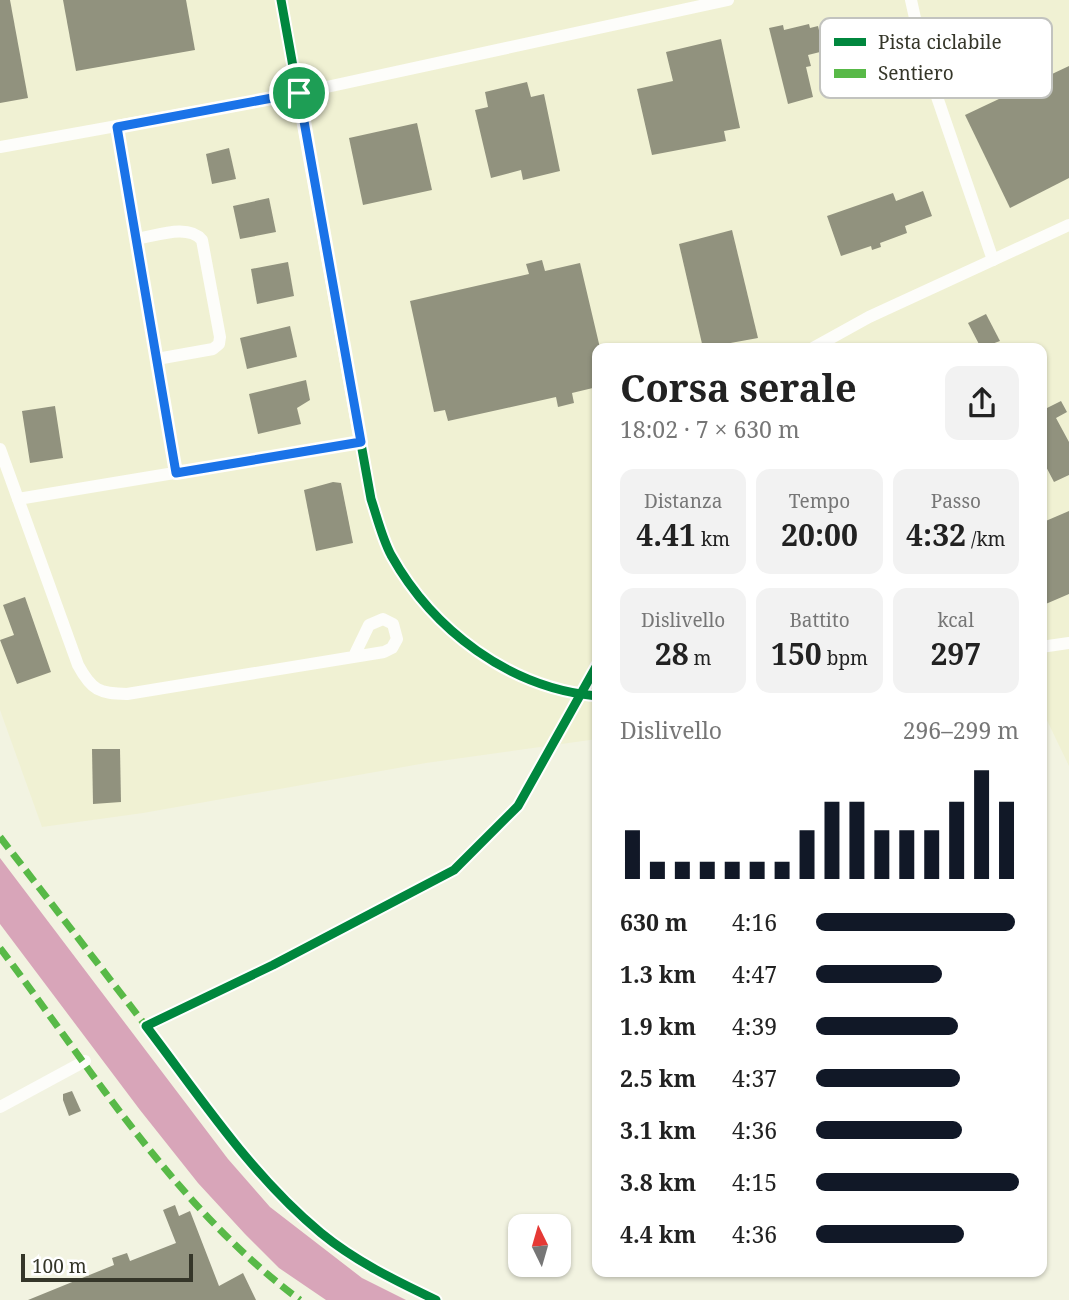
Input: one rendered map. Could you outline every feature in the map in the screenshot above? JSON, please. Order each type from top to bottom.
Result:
[{"type":"street","points":[[281,0],[371,499],[390,552],[421,601],[471,648],[528,680],[592,695]]},
{"type":"street","points":[[0,147],[299,93],[728,0]]},
{"type":"street","points":[[911,0],[915,18]]},
{"type":"street","points":[[938,98],[993,260]]},
{"type":"street","points":[[117,127],[176,473]]},
{"type":"street","points":[[822,343],[869,317],[1069,225]]},
{"type":"street","points":[[136,239],[187,231],[195,233],[202,240],[220,337],[219,344],[213,349],[157,359]]},
{"type":"street","points":[[18,499],[361,442]]},
{"type":"street","points":[[0,449],[78,665],[88,684],[104,693],[127,695],[354,656]]},
{"type":"street","points":[[1047,646],[1069,643]]},
{"type":"street","points":[[436,1300],[363,1261],[323,1234],[280,1196],[246,1159],[146,1026],[273,965],[454,870],[518,806],[592,675]]},
{"type":"street","points":[[0,1107],[85,1061]]},
{"type":"shaded area","points":[[0,0],[1069,0],[1069,766],[1047,720],[1047,343],[592,343],[592,740],[426,763],[143,813],[42,827],[0,710]]},
{"type":"shaded area","points":[[0,858],[228,1159],[270,1207],[362,1278],[406,1300],[326,1300],[279,1268],[198,1183],[0,924]]},
{"type":"building","points":[[0,0],[10,0],[28,98],[0,103]]},
{"type":"building","points":[[63,0],[186,0],[195,50],[76,71]]},
{"type":"building","points":[[809,24],[810,28],[818,26],[820,34],[820,52],[808,55],[811,66],[806,67],[813,97],[788,104],[769,28],[783,25],[784,30]]},
{"type":"building","points":[[721,39],[740,128],[724,131],[726,141],[652,155],[637,89],[673,81],[666,52]]},
{"type":"building","points":[[1069,66],[1069,178],[1010,208],[965,115],[1001,98],[1052,98],[1052,74]]},
{"type":"building","points":[[527,82],[531,97],[544,94],[560,171],[523,180],[521,170],[491,178],[475,110],[488,107],[485,92]]},
{"type":"building","points":[[417,123],[432,190],[363,205],[349,138]]},
{"type":"building","points":[[229,148],[236,179],[212,184],[206,154]]},
{"type":"building","points":[[923,191],[932,216],[905,226],[907,233],[880,243],[881,247],[872,250],[871,246],[841,256],[827,216],[893,193],[896,201]]},
{"type":"building","points":[[269,198],[276,232],[240,239],[233,206]]},
{"type":"building","points":[[732,230],[758,338],[730,343],[702,343],[679,244]]},
{"type":"building","points":[[542,260],[545,271],[580,263],[599,343],[592,343],[592,388],[572,393],[574,403],[558,407],[556,397],[448,421],[445,410],[434,412],[410,301],[529,274],[526,264]]},
{"type":"building","points":[[288,262],[294,296],[257,304],[251,269]]},
{"type":"building","points":[[986,314],[1000,341],[978,343],[968,323]]},
{"type":"building","points":[[290,326],[297,357],[247,369],[240,338]]},
{"type":"building","points":[[306,380],[310,400],[297,408],[301,424],[258,434],[249,394]]},
{"type":"building","points":[[1061,401],[1067,412],[1056,418],[1069,442],[1069,475],[1054,482],[1047,469],[1047,408]]},
{"type":"building","points":[[55,406],[63,458],[30,463],[22,411]]},
{"type":"building","points":[[333,482],[341,483],[353,543],[316,551],[304,490]]},
{"type":"building","points":[[1069,511],[1069,594],[1047,603],[1047,520]]},
{"type":"building","points":[[25,597],[51,672],[17,684],[0,640],[14,635],[3,605]]},
{"type":"building","points":[[92,749],[120,749],[121,802],[93,804]]},
{"type":"building","points":[[72,1091],[81,1111],[69,1116],[63,1094]]},
{"type":"building","points":[[175,1205],[179,1216],[190,1211],[219,1286],[243,1273],[256,1300],[28,1300],[114,1265],[112,1258],[127,1253],[130,1261],[176,1243],[163,1210]]},
{"type":"marked path","points":[[0,837],[146,1026]]},
{"type":"marked path","points":[[0,948],[103,1089],[175,1180],[255,1263],[300,1300]]},
{"type":"cycle path","points":[[281,0],[371,499],[382,535],[408,582],[429,608],[477,651],[504,668],[534,681],[565,691],[592,695]]},
{"type":"cycle path","points":[[436,1300],[348,1253],[296,1210],[249,1161],[146,1026],[273,965],[454,870],[518,806],[592,674]]},
{"type":"route","points":[[299,93],[361,442],[176,473],[117,127],[299,93]]}]
